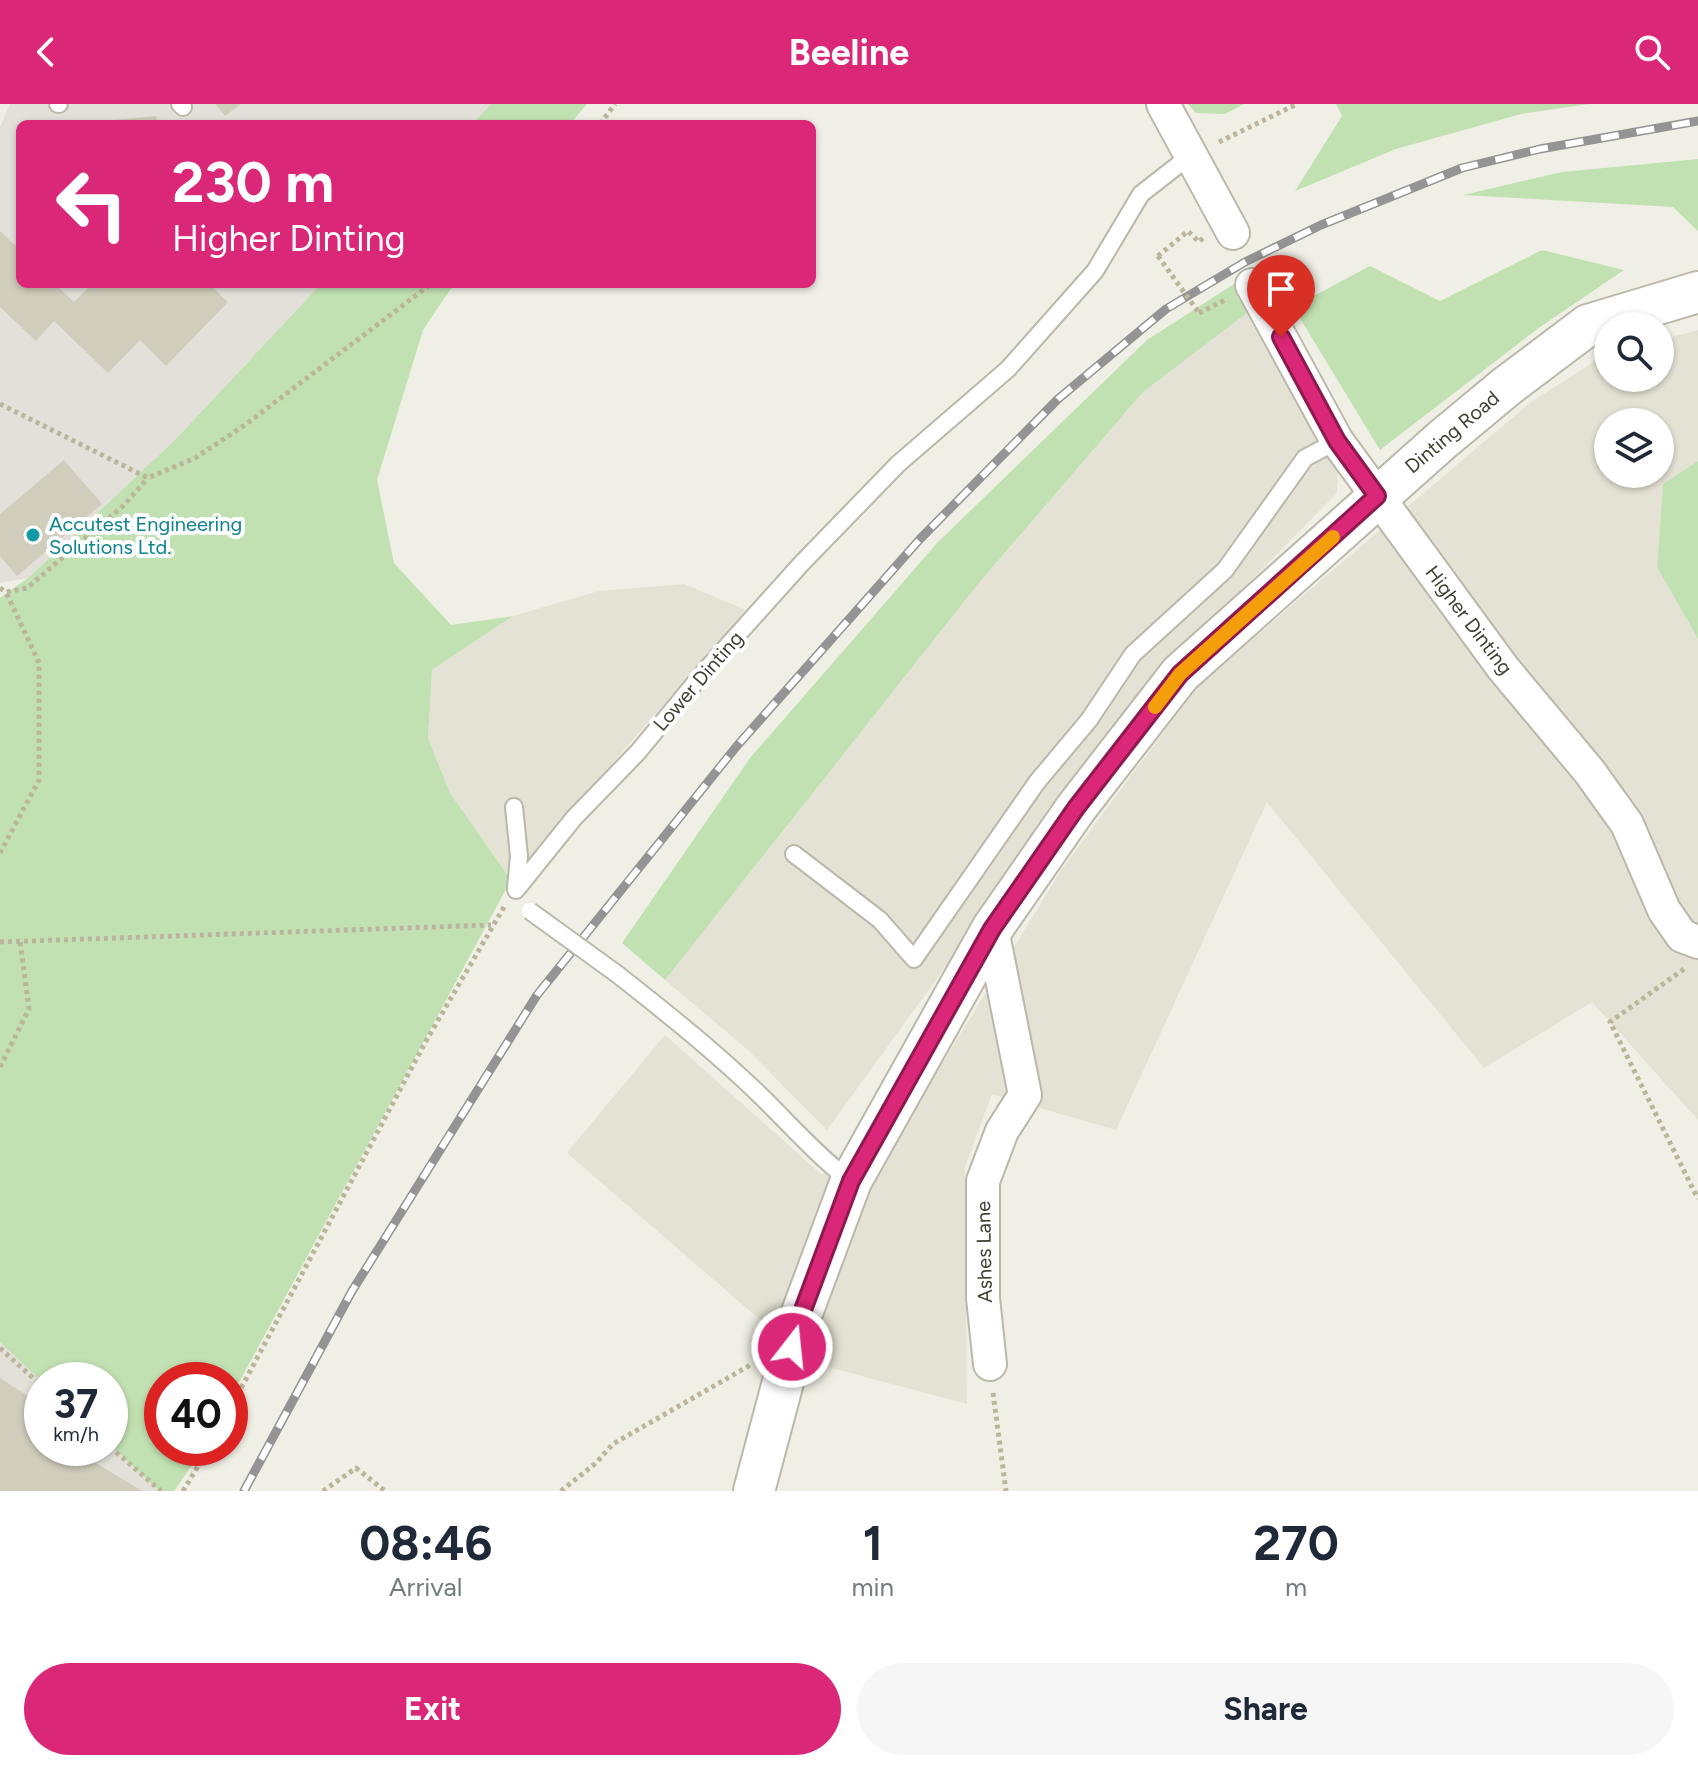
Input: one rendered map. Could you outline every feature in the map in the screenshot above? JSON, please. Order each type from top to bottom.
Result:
[{"type":"street","points":[[1163,104],[1233,233]]},
{"type":"street","name":"Higher Dinting","points":[[1242,290],[1337,441],[1503,668],[1589,771],[1627,824],[1642,865],[1664,910],[1692,955]]},
{"type":"street","name":"Dinting Road","points":[[754,1491],[800,1318],[851,1181],[992,929],[1076,808],[1180,674],[1377,496],[1507,386],[1588,325],[1698,292]]},
{"type":"street","name":"Ashes Lane","points":[[990,1364],[983,1298],[983,1181],[1002,1131],[1025,1095],[992,929]]},
{"type":"lane","name":"Lower Dinting","points":[[516,890],[574,818],[638,752],[704,672],[802,563],[898,464],[1018,358],[1095,271],[1141,194],[1191,155]]},
{"type":"lane","points":[[794,854],[880,920],[914,959],[1037,782],[1089,720],[1133,654],[1225,570],[1305,458],[1337,441]]},
{"type":"lane","points":[[514,807],[519,856],[516,890],[530,911],[688,1029],[825,1161],[851,1181]]},
{"type":"path","points":[[1191,155],[1297,104]]},
{"type":"path","points":[[1199,242],[1188,231],[1158,256],[1199,313],[1242,290]]},
{"type":"path","points":[[6,592],[27,588],[123,506],[148,478],[195,458],[245,425],[426,288]]},
{"type":"path","points":[[0,404],[148,478]]},
{"type":"path","points":[[0,588],[6,592],[39,663],[39,780],[0,853]]},
{"type":"path","points":[[248,1374],[317,1241],[492,925],[516,890]]},
{"type":"path","points":[[0,942],[492,925]]},
{"type":"path","points":[[0,1067],[29,1009],[20,941]]},
{"type":"path","points":[[1692,955],[1610,1022],[1698,1199]]},
{"type":"path","points":[[0,1348],[24,1370]]},
{"type":"path","points":[[561,1491],[596,1463],[613,1444],[762,1355]]},
{"type":"path","points":[[990,1364],[1006,1491]]},
{"type":"path","points":[[128,1463],[161,1491]]},
{"type":"path","points":[[183,1491],[198,1466]]},
{"type":"path","points":[[323,1491],[356,1468],[385,1491]]},
{"type":"shaded area","points":[[10,104],[491,104],[476,120],[16,120],[16,288],[317,288],[174,441],[28,578],[0,583],[0,127]]},
{"type":"shaded area","points":[[1251,310],[1338,462],[1337,493],[1154,679],[827,1130],[748,1050],[665,980],[978,584],[1143,392]]},
{"type":"shaded area","points":[[1698,330],[1698,461],[1674,477],[1674,408],[1594,408],[1594,488],[1663,488],[1657,567],[1698,639],[1698,1120],[1592,1002],[1484,1068],[1267,802],[1116,1130],[992,1094],[965,1167],[967,1404],[809,1362],[567,1153],[665,1035],[822,1175],[903,1127],[1062,869],[1200,683],[1531,402],[1594,362],[1594,392],[1674,392],[1674,336]]},
{"type":"shaded area","points":[[684,584],[746,610],[511,880],[450,793],[428,738],[432,670],[513,616],[599,591]]},
{"type":"shaded area","points":[[0,1342],[24,1365],[24,1466],[128,1466],[128,1462],[159,1491],[0,1491]]},
{"type":"green space","points":[[491,104],[587,104],[573,120],[476,120]]},
{"type":"green space","points":[[1188,104],[1244,104],[1225,114],[1196,113]]},
{"type":"green space","points":[[1336,104],[1589,104],[1521,114],[1396,149],[1295,191],[1342,116]]},
{"type":"green space","points":[[1698,159],[1698,231],[1673,207],[1463,195],[1562,172]]},
{"type":"green space","points":[[1542,250],[1624,270],[1540,327],[1380,450],[1293,307],[1370,266],[1440,301]]},
{"type":"green space","points":[[1234,284],[1251,310],[1143,392],[978,584],[665,980],[622,943],[750,758],[938,542],[1147,340]]},
{"type":"green space","points":[[317,288],[451,288],[423,330],[377,480],[394,563],[451,625],[513,616],[432,670],[428,738],[450,793],[511,880],[248,1366],[248,1362],[144,1362],[144,1466],[191,1466],[174,1491],[159,1491],[128,1462],[128,1362],[24,1362],[24,1365],[0,1342],[0,598],[28,578],[174,441]]},
{"type":"green space","points":[[1698,461],[1698,639],[1657,567],[1663,488],[1674,488],[1674,477]]},
{"type":"building","points":[[215,104],[241,104],[225,116]]},
{"type":"building","points":[[156,116],[156,120],[114,120]]},
{"type":"building","points":[[0,231],[16,246],[16,288],[59,288],[74,302],[88,288],[213,288],[228,302],[166,366],[140,340],[108,373],[54,321],[36,341],[0,307]]},
{"type":"building","name":"Accutest Engineering Solutions Ltd.","points":[[64,460],[102,504],[17,576],[0,556],[0,514]]},
{"type":"building","points":[[0,1378],[24,1393],[24,1466],[101,1466],[142,1491],[0,1491]]},
{"type":"railway","points":[[244,1491],[352,1291],[537,995],[736,747],[920,539],[1058,399],[1166,309],[1245,262],[1321,225],[1462,168],[1540,149],[1698,121]]},
{"type":"slow traffic","points":[[1155,707],[1180,674],[1333,537]]},
{"type":"place","name":"Accutest Engineering Solutions Ltd.","points":[[33,535]]},
{"type":"route","points":[[792,1347],[851,1181],[992,929],[1076,808],[1180,674],[1377,496],[1337,441],[1281,337]]}]
